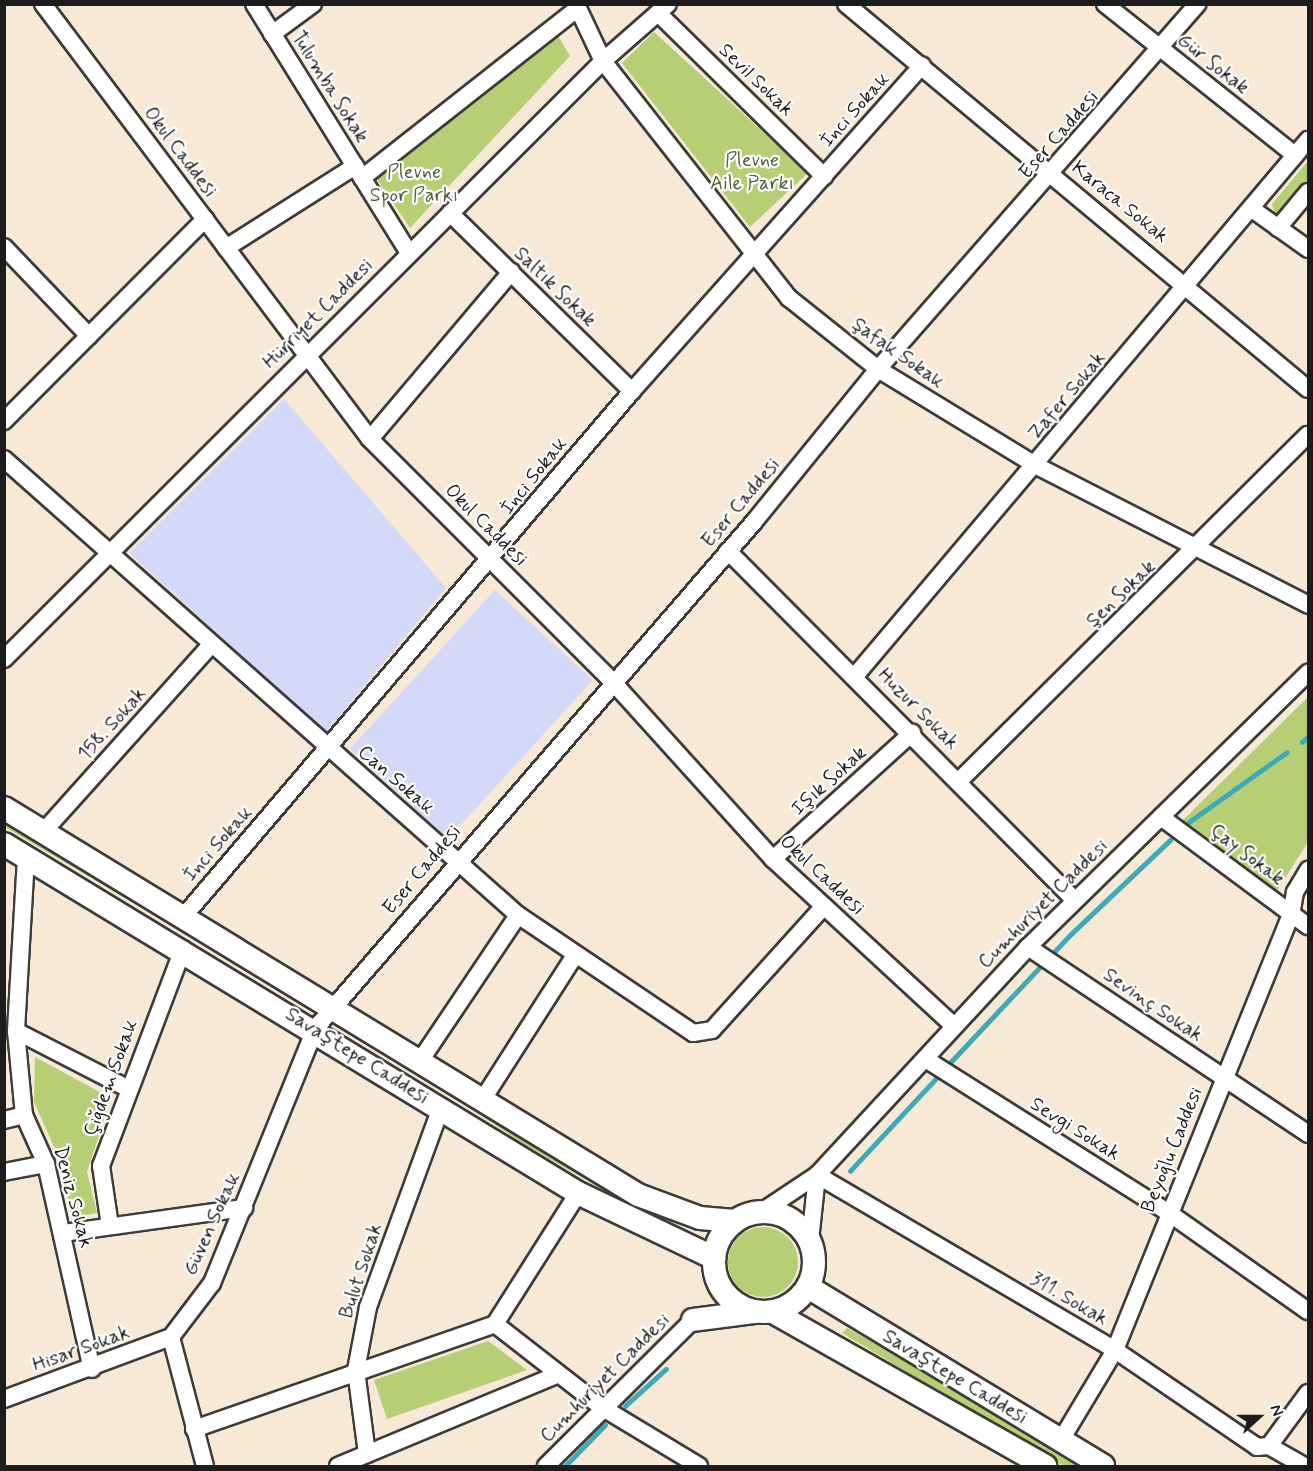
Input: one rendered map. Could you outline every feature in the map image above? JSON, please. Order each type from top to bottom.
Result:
[{"type":"main road","name":"Savaştepe Caddesi","points":[[4,808],[334,1006],[638,1195],[700,1218],[735,1221]]},
{"type":"main road","name":"Savaştepe Caddesi","points":[[4,844],[315,1029],[578,1193],[714,1266]]},
{"type":"main road","points":[[763,1211],[791,1219],[810,1241],[814,1272],[808,1287],[793,1303],[765,1312],[693,1320],[710,1295],[717,1244],[735,1221],[763,1211]]},
{"type":"main road","points":[[714,1266],[730,1299],[765,1312]]},
{"type":"main road","name":"Savaştepe Caddesi","points":[[808,1287],[1103,1467]]},
{"type":"main road","name":"Savaştepe Caddesi","points":[[765,1312],[1019,1460],[1045,1467]]},
{"type":"street","name":"Okul Caddesi","points":[[43,4],[370,439],[612,681],[773,859],[954,1026]]},
{"type":"street","name":"Tulumba Sokak","points":[[254,4],[409,253]]},
{"type":"street","points":[[272,34],[313,4]]},
{"type":"street","name":"Karaca Sokak","points":[[846,4],[1189,285],[1308,389]]},
{"type":"street","name":"Gür Sokak","points":[[1105,4],[1295,155]]},
{"type":"street","name":"Eser Caddesi","points":[[315,1029],[612,681],[728,551],[878,369],[1053,175],[1198,4]]},
{"type":"street","points":[[226,248],[359,172],[577,6]]},
{"type":"street","name":"Şafak Sokak","points":[[577,6],[603,61],[752,257],[789,298],[878,369],[1035,465],[1308,605]]},
{"type":"street","name":"Hürriyet Caddesi","points":[[4,659],[110,549],[603,61],[663,9]]},
{"type":"street","name":"Sevil Sokak","points":[[663,9],[824,176]]},
{"type":"street","name":"İnci Sokak","points":[[184,915],[492,561],[632,391],[922,66]]},
{"type":"street","name":"Zafer Sokak","points":[[855,676],[1189,285],[1308,140]]},
{"type":"street","points":[[1278,228],[1308,192]]},
{"type":"street","points":[[1252,209],[1308,249]]},
{"type":"street","name":"Saltık Sokak","points":[[450,213],[632,391]]},
{"type":"street","points":[[4,421],[205,219]]},
{"type":"street","points":[[4,247],[89,336]]},
{"type":"street","points":[[370,439],[511,272]]},
{"type":"street","name":"Şen Sokak","points":[[960,780],[1198,548],[1308,435]]},
{"type":"street","name":"Can Sokak","points":[[4,459],[110,549],[328,749],[518,915],[693,1033],[712,1030],[824,906]]},
{"type":"street","name":"Huzur Sokak","points":[[728,551],[960,780],[1074,899]]},
{"type":"street","name":"158. Sokak","points":[[44,831],[212,644]]},
{"type":"street","name":"Cumhuriyet Caddesi","points":[[763,1211],[818,1175],[1074,899],[1308,673]]},
{"type":"street","name":"Işık Sokak","points":[[773,859],[912,733]]},
{"type":"street","name":"Çay Sokak","points":[[1161,817],[1308,926]]},
{"type":"street","name":"Deniz Sokak","points":[[26,857],[16,1031],[24,1115],[46,1164],[92,1369]]},
{"type":"street","name":"Beyoğlu Caddesi","points":[[1061,1440],[1115,1350],[1291,915],[1295,892],[1308,870]]},
{"type":"street","points":[[420,1061],[518,915]]},
{"type":"street","name":"Sevinç Sokak","points":[[1028,947],[1308,1134]]},
{"type":"street","name":"Çiğdem Sokak","points":[[110,1226],[101,1166],[127,1088],[183,949]]},
{"type":"street","points":[[483,1099],[575,955]]},
{"type":"street","name":"Güven Sokak","points":[[171,1337],[212,1282],[315,1029]]},
{"type":"street","points":[[16,1031],[127,1088]]},
{"type":"street","name":"Sevgi Sokak","points":[[927,1060],[1169,1213],[1308,1311]]},
{"type":"street","name":"Bulut Sokak","points":[[368,1454],[356,1370],[368,1307],[441,1108]]},
{"type":"street","points":[[4,1120],[24,1115]]},
{"type":"street","points":[[4,1172],[46,1164]]},
{"type":"street","points":[[810,1241],[818,1175]]},
{"type":"street","name":"311. Sokak","points":[[818,1175],[1115,1350],[1257,1447],[1269,1446],[1304,1467]]},
{"type":"street","points":[[194,1428],[356,1370],[495,1324],[578,1193]]},
{"type":"street","points":[[63,1233],[244,1208]]},
{"type":"street","name":"Cumhuriyet Caddesi","points":[[546,1467],[693,1320]]},
{"type":"street","points":[[495,1324],[603,1408],[699,1467]]},
{"type":"street","points":[[171,1337],[204,1467]]},
{"type":"street","name":"Hisar Sokak","points":[[4,1399],[92,1369],[171,1337]]},
{"type":"street","points":[[338,1467],[559,1374]]},
{"type":"street","points":[[1269,1446],[1308,1393]]},
{"type":"shaded area","points":[[284,399],[446,588],[326,732],[129,553]]},
{"type":"shaded area","points":[[495,590],[593,680],[448,839],[350,749]]},
{"type":"green space","name":"Plevne Aile Parkı","points":[[654,32],[808,173],[750,227],[622,63]]},
{"type":"green space","name":"Plevne Spor Parkı","points":[[557,34],[570,56],[410,228],[377,179]]},
{"type":"green space","points":[[1308,161],[1308,183],[1275,215],[1272,204]]},
{"type":"green space","points":[[1308,697],[1308,842],[1277,891],[1179,824]]},
{"type":"green space","points":[[4,821],[307,1006],[5,827]]},
{"type":"green space","points":[[359,1035],[655,1213],[652,1218],[524,1144]]},
{"type":"green space","points":[[35,1057],[111,1098],[87,1172],[97,1213],[71,1218],[63,1167],[34,1102]]},
{"type":"green space","points":[[763,1227],[776,1230],[788,1237],[795,1249],[798,1262],[795,1275],[788,1287],[776,1294],[763,1297],[750,1294],[738,1287],[731,1275],[728,1262],[731,1249],[738,1237],[750,1230]]},
{"type":"green space","points":[[847,1328],[912,1364],[1079,1466],[1064,1466],[842,1333]]},
{"type":"green space","points":[[488,1341],[527,1370],[387,1419],[374,1380]]},
{"type":"waterway","points":[[1302,742],[1308,737]]},
{"type":"waterway","points":[[1189,822],[1287,752]]},
{"type":"waterway","points":[[946,1067],[1070,935],[1170,840]]},
{"type":"waterway","points":[[850,1171],[941,1073]]},
{"type":"waterway","points":[[625,1406],[666,1369]]},
{"type":"waterway","points":[[565,1466],[605,1425]]}]
